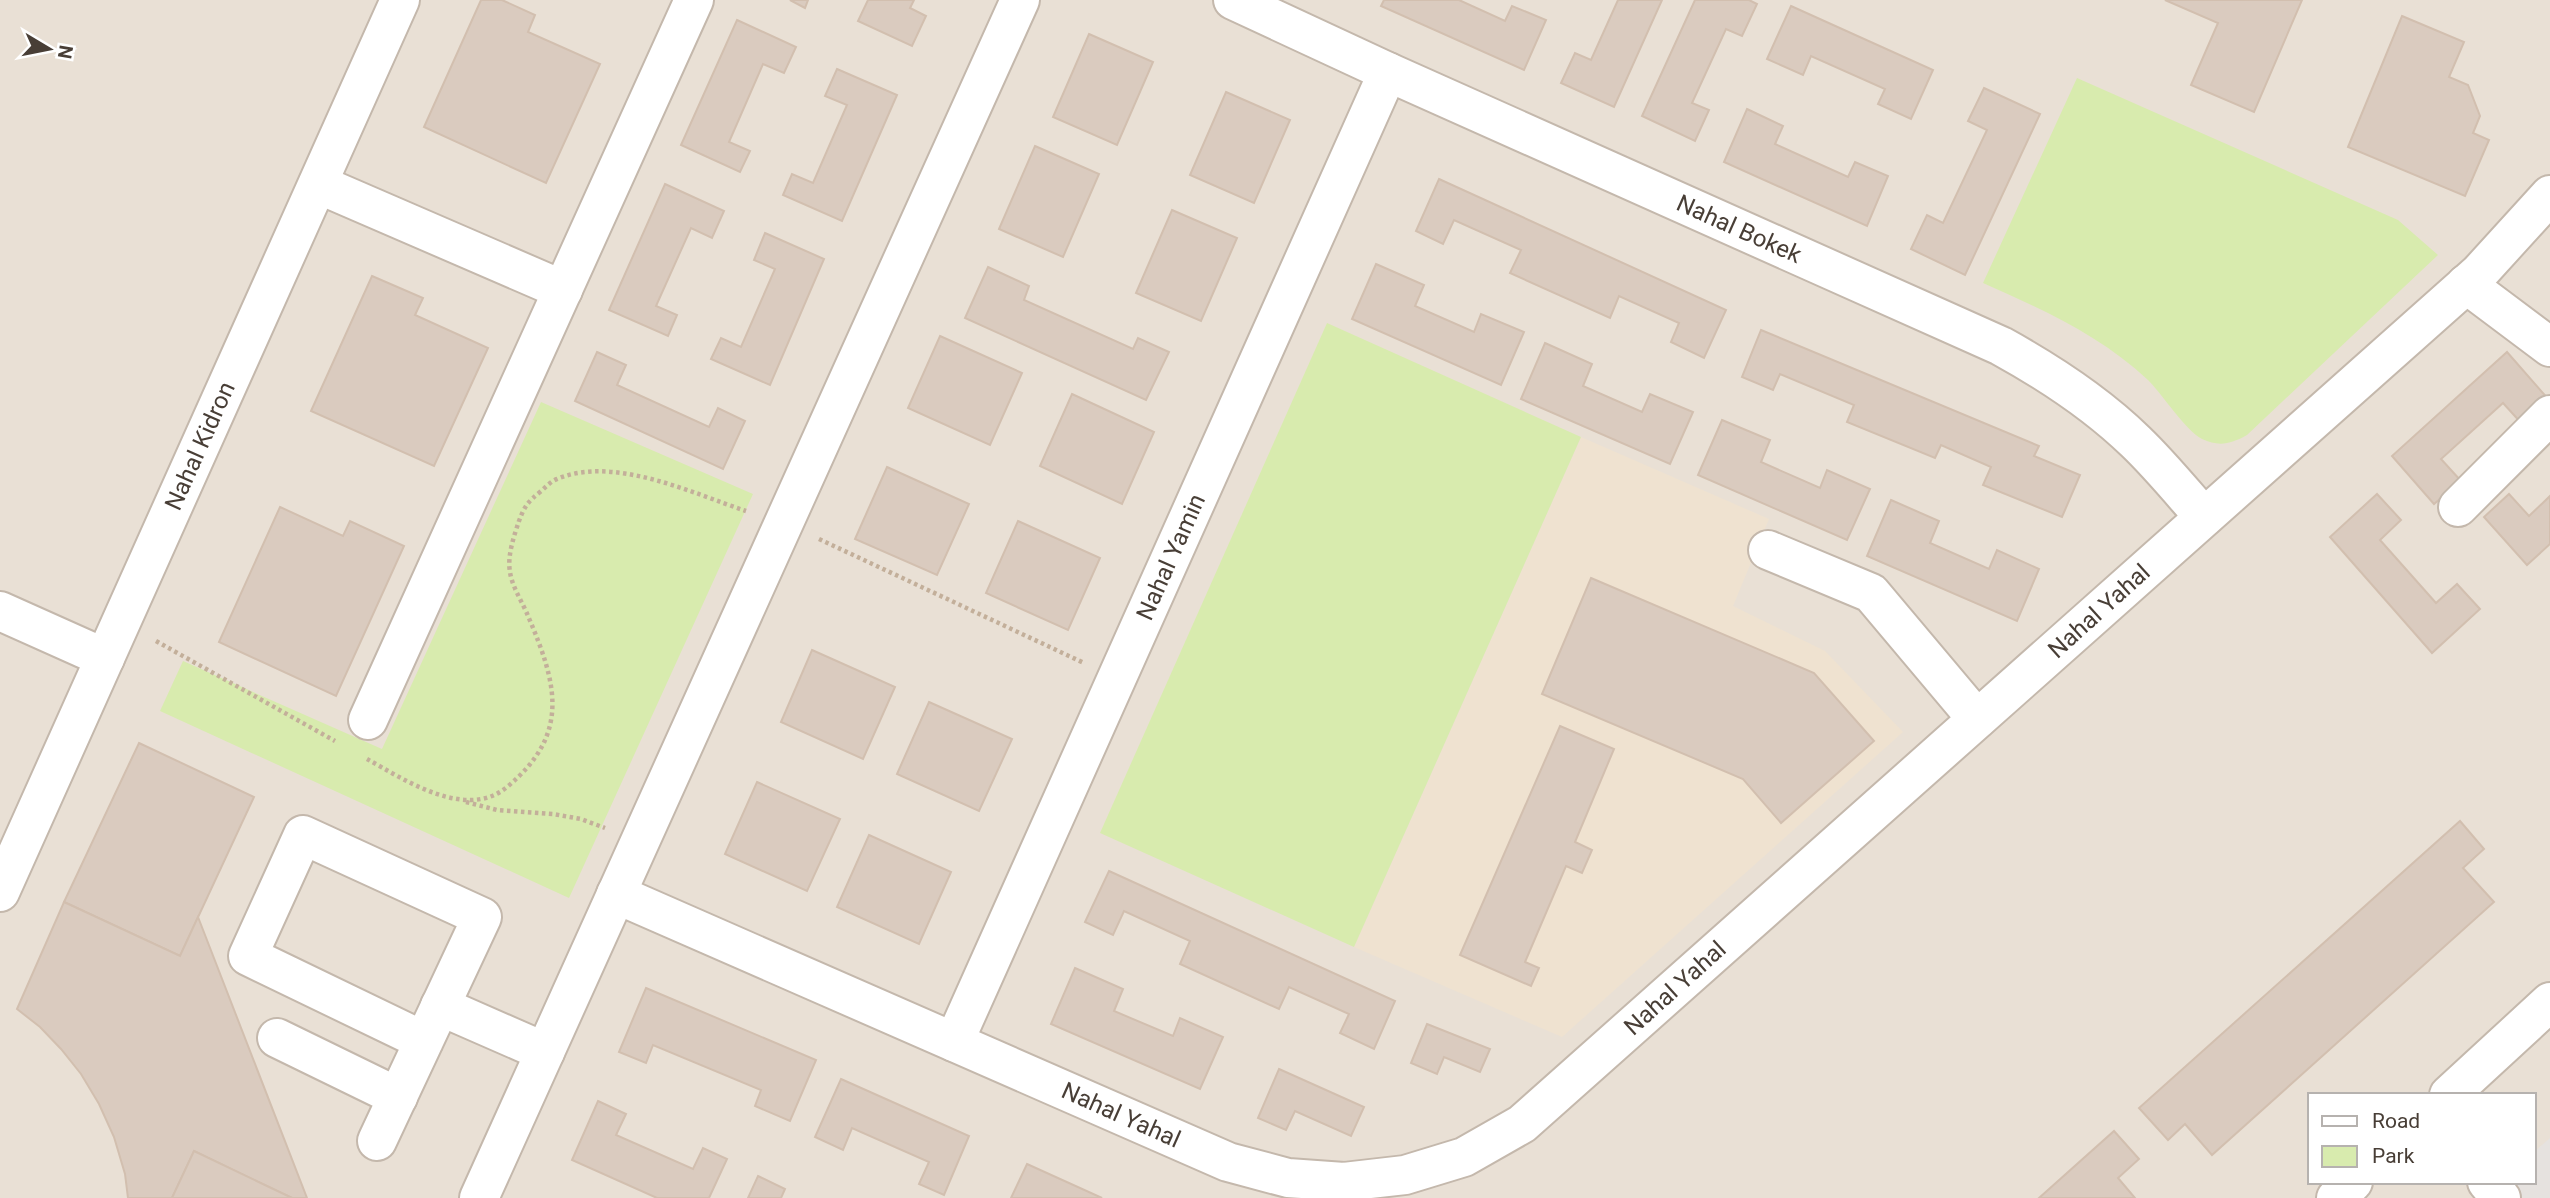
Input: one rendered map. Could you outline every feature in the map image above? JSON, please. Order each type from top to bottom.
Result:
[{"type":"street","name":"Nahal Kidron","points":[[0,892],[400,0]]},
{"type":"street","points":[[358,741],[694,0]]},
{"type":"street","points":[[493,1194],[545,1052],[1020,0]]},
{"type":"street","name":"Nahal Bokek","points":[[1233,0],[2001,346],[2073,390],[2115,423],[2153,459],[2204,517]]},
{"type":"street","name":"Nahal Yamin","points":[[954,1042],[1388,72]]},
{"type":"street","points":[[318,184],[563,290]]},
{"type":"street","name":"Nahal Yahal","points":[[616,894],[1228,1162],[1287,1178],[1345,1182],[1405,1175],[1464,1157],[1522,1124],[2466,284],[2501,251],[2550,195]]},
{"type":"street","points":[[2466,284],[2550,347]]},
{"type":"street","points":[[2458,507],[2550,415]]},
{"type":"street","points":[[1768,550],[1871,593],[1977,719]]},
{"type":"street","points":[[0,611],[105,658]]},
{"type":"street","points":[[377,1142],[482,917],[303,835],[248,956],[424,1041]]},
{"type":"street","points":[[2451,1093],[2550,1002]]},
{"type":"street","points":[[440,1006],[545,1052]]},
{"type":"street","points":[[276,1038],[398,1097]]},
{"type":"street","points":[[2336,1198],[2351,1184]]},
{"type":"street","points":[[2489,1184],[2501,1198]]},
{"type":"path","points":[[462,800],[498,795],[527,770],[549,732],[554,703],[547,659],[510,572],[513,540],[524,506],[554,480],[576,473],[612,472],[647,478],[784,523],[1117,678]]},
{"type":"path","points":[[122,621],[358,741],[417,787],[497,810],[581,818],[640,841]]},
{"type":"shaded area","points":[[0,0],[2550,0],[2550,1198],[0,1198]]},
{"type":"shaded area","points":[[1581,437],[1769,519],[1733,606],[1825,651],[1903,732],[1562,1037],[1354,947]]},
{"type":"shaded area","points":[[2550,1138],[2550,1198],[2483,1198],[2498,1184],[2536,1184],[2536,1150]]},
{"type":"green space","points":[[2077,78],[2398,220],[2438,255],[2247,435],[2225,443],[2202,439],[2188,428],[2148,380],[2130,364],[2090,336],[1983,283]]},
{"type":"green space","points":[[1327,323],[1581,437],[1354,947],[1100,833]]},
{"type":"green space","points":[[541,402],[753,494],[569,898],[160,711],[183,661],[382,749]]},
{"type":"building","points":[[481,0],[502,0],[535,15],[528,32],[600,64],[546,183],[424,127]]},
{"type":"building","points":[[790,0],[808,0],[805,8]]},
{"type":"building","points":[[868,0],[914,0],[910,8],[926,16],[912,46],[858,21]]},
{"type":"building","points":[[1384,0],[1459,0],[1505,21],[1512,6],[1546,20],[1524,70],[1381,6]]},
{"type":"building","points":[[1618,0],[1662,0],[1614,107],[1561,83],[1575,53],[1591,60]]},
{"type":"building","points":[[1695,0],[1749,0],[1757,4],[1742,36],[1726,29],[1692,103],[1709,110],[1695,141],[1642,116]]},
{"type":"building","points":[[2165,0],[2302,0],[2254,112],[2191,85],[2218,23]]},
{"type":"building","points":[[1791,6],[1933,70],[1911,119],[1878,104],[1885,89],[1811,56],[1803,75],[1767,59]]},
{"type":"building","points":[[2402,16],[2464,42],[2449,77],[2468,85],[2480,116],[2473,133],[2489,140],[2465,196],[2348,147]]},
{"type":"building","points":[[737,20],[796,47],[784,73],[763,64],[729,142],[750,151],[740,172],[681,145]]},
{"type":"building","points":[[1089,34],[1153,62],[1117,145],[1053,117]]},
{"type":"building","points":[[837,69],[897,95],[842,221],[783,195],[792,174],[813,183],[847,105],[825,96]]},
{"type":"building","points":[[1984,88],[2040,114],[1965,275],[1911,249],[1927,215],[1943,223],[1987,130],[1968,121]]},
{"type":"building","points":[[1226,92],[1290,120],[1254,203],[1190,175]]},
{"type":"building","points":[[1747,109],[1783,126],[1775,144],[1848,177],[1855,162],[1888,176],[1867,226],[1724,162]]},
{"type":"building","points":[[1035,146],[1099,174],[1063,257],[999,229]]},
{"type":"building","points":[[1439,179],[1726,310],[1704,358],[1671,342],[1679,323],[1619,296],[1610,318],[1510,273],[1521,250],[1454,220],[1443,244],[1416,231]]},
{"type":"building","points":[[665,184],[724,211],[712,238],[691,228],[656,306],[677,315],[668,336],[609,310]]},
{"type":"building","points":[[1172,210],[1237,238],[1201,321],[1136,293]]},
{"type":"building","points":[[765,233],[824,259],[770,385],[711,359],[721,338],[741,347],[775,269],[754,260]]},
{"type":"building","points":[[1376,264],[1424,285],[1415,306],[1474,332],[1481,314],[1524,332],[1501,385],[1352,319]]},
{"type":"building","points":[[988,267],[1029,286],[1024,300],[1133,349],[1138,338],[1169,352],[1146,400],[965,318]]},
{"type":"building","points":[[372,276],[423,298],[415,315],[488,348],[434,466],[311,411]]},
{"type":"building","points":[[1761,330],[2039,446],[2034,456],[2080,475],[2062,517],[1983,485],[1991,467],[1941,445],[1935,458],[1847,422],[1854,405],[1780,374],[1773,390],[1742,377]]},
{"type":"building","points":[[940,336],[1022,373],[990,445],[908,408]]},
{"type":"building","points":[[1545,343],[1592,364],[1583,386],[1642,412],[1650,394],[1693,412],[1670,464],[1521,399]]},
{"type":"building","points":[[597,352],[626,365],[617,385],[709,427],[718,408],[745,421],[723,469],[575,401]]},
{"type":"building","points":[[2507,352],[2549,400],[2523,425],[2503,403],[2441,459],[2461,481],[2434,504],[2392,456]]},
{"type":"building","points":[[1072,394],[1154,432],[1122,504],[1040,466]]},
{"type":"building","points":[[1722,420],[1770,440],[1761,462],[1820,488],[1827,470],[1870,489],[1847,540],[1698,475]]},
{"type":"building","points":[[887,467],[969,504],[937,575],[855,539]]},
{"type":"building","points":[[2377,494],[2401,520],[2380,540],[2436,603],[2457,584],[2480,609],[2432,653],[2330,537]]},
{"type":"building","points":[[2509,494],[2529,516],[2550,496],[2550,544],[2527,565],[2484,517]]},
{"type":"building","points":[[1891,500],[1939,521],[1930,543],[1989,569],[1997,550],[2039,569],[2017,621],[1867,556]]},
{"type":"building","points":[[280,507],[343,536],[350,521],[404,546],[336,696],[219,642]]},
{"type":"building","points":[[1018,521],[1100,558],[1068,630],[986,593]]},
{"type":"building","points":[[1591,578],[1814,673],[1874,741],[1781,823],[1743,779],[1542,694]]},
{"type":"building","points":[[812,650],[895,687],[863,759],[781,722]]},
{"type":"building","points":[[929,702],[1012,739],[979,811],[897,774]]},
{"type":"building","points":[[1560,726],[1614,749],[1575,842],[1592,850],[1582,873],[1566,866],[1525,962],[1539,968],[1531,986],[1460,955]]},
{"type":"building","points":[[139,743],[254,797],[180,956],[64,902]]},
{"type":"building","points":[[757,782],[840,819],[807,891],[725,854]]},
{"type":"building","points":[[2460,821],[2484,849],[2463,868],[2494,902],[2212,1155],[2185,1124],[2168,1140],[2139,1108]]},
{"type":"building","points":[[869,835],[951,872],[919,944],[837,907]]},
{"type":"building","points":[[1109,871],[1395,1001],[1374,1049],[1340,1033],[1349,1014],[1289,987],[1279,1009],[1180,964],[1190,941],[1124,911],[1113,935],[1085,922]]},
{"type":"building","points":[[64,902],[180,956],[198,917],[307,1198],[292,1198],[194,1151],[172,1198],[128,1198],[125,1174],[114,1137],[99,1104],[81,1074],[61,1049],[40,1027],[17,1009]]},
{"type":"building","points":[[1075,968],[1123,989],[1114,1011],[1173,1036],[1180,1018],[1223,1037],[1200,1089],[1051,1024]]},
{"type":"building","points":[[646,988],[816,1060],[790,1121],[755,1106],[761,1090],[653,1045],[646,1063],[619,1052]]},
{"type":"building","points":[[1427,1024],[1490,1049],[1480,1072],[1444,1057],[1437,1074],[1411,1063]]},
{"type":"building","points":[[1279,1069],[1364,1107],[1351,1136],[1295,1111],[1286,1130],[1258,1118]]},
{"type":"building","points":[[841,1079],[969,1136],[944,1195],[919,1184],[929,1162],[852,1128],[843,1150],[815,1137]]},
{"type":"building","points":[[598,1101],[626,1114],[616,1135],[693,1169],[703,1148],[727,1159],[709,1198],[657,1198],[572,1160]]},
{"type":"building","points":[[2114,1131],[2139,1159],[2118,1178],[2135,1198],[2039,1198]]},
{"type":"building","points":[[194,1151],[292,1198],[172,1198]]},
{"type":"building","points":[[1027,1164],[1102,1198],[1011,1198]]},
{"type":"building","points":[[758,1176],[785,1189],[781,1198],[748,1198]]}]
